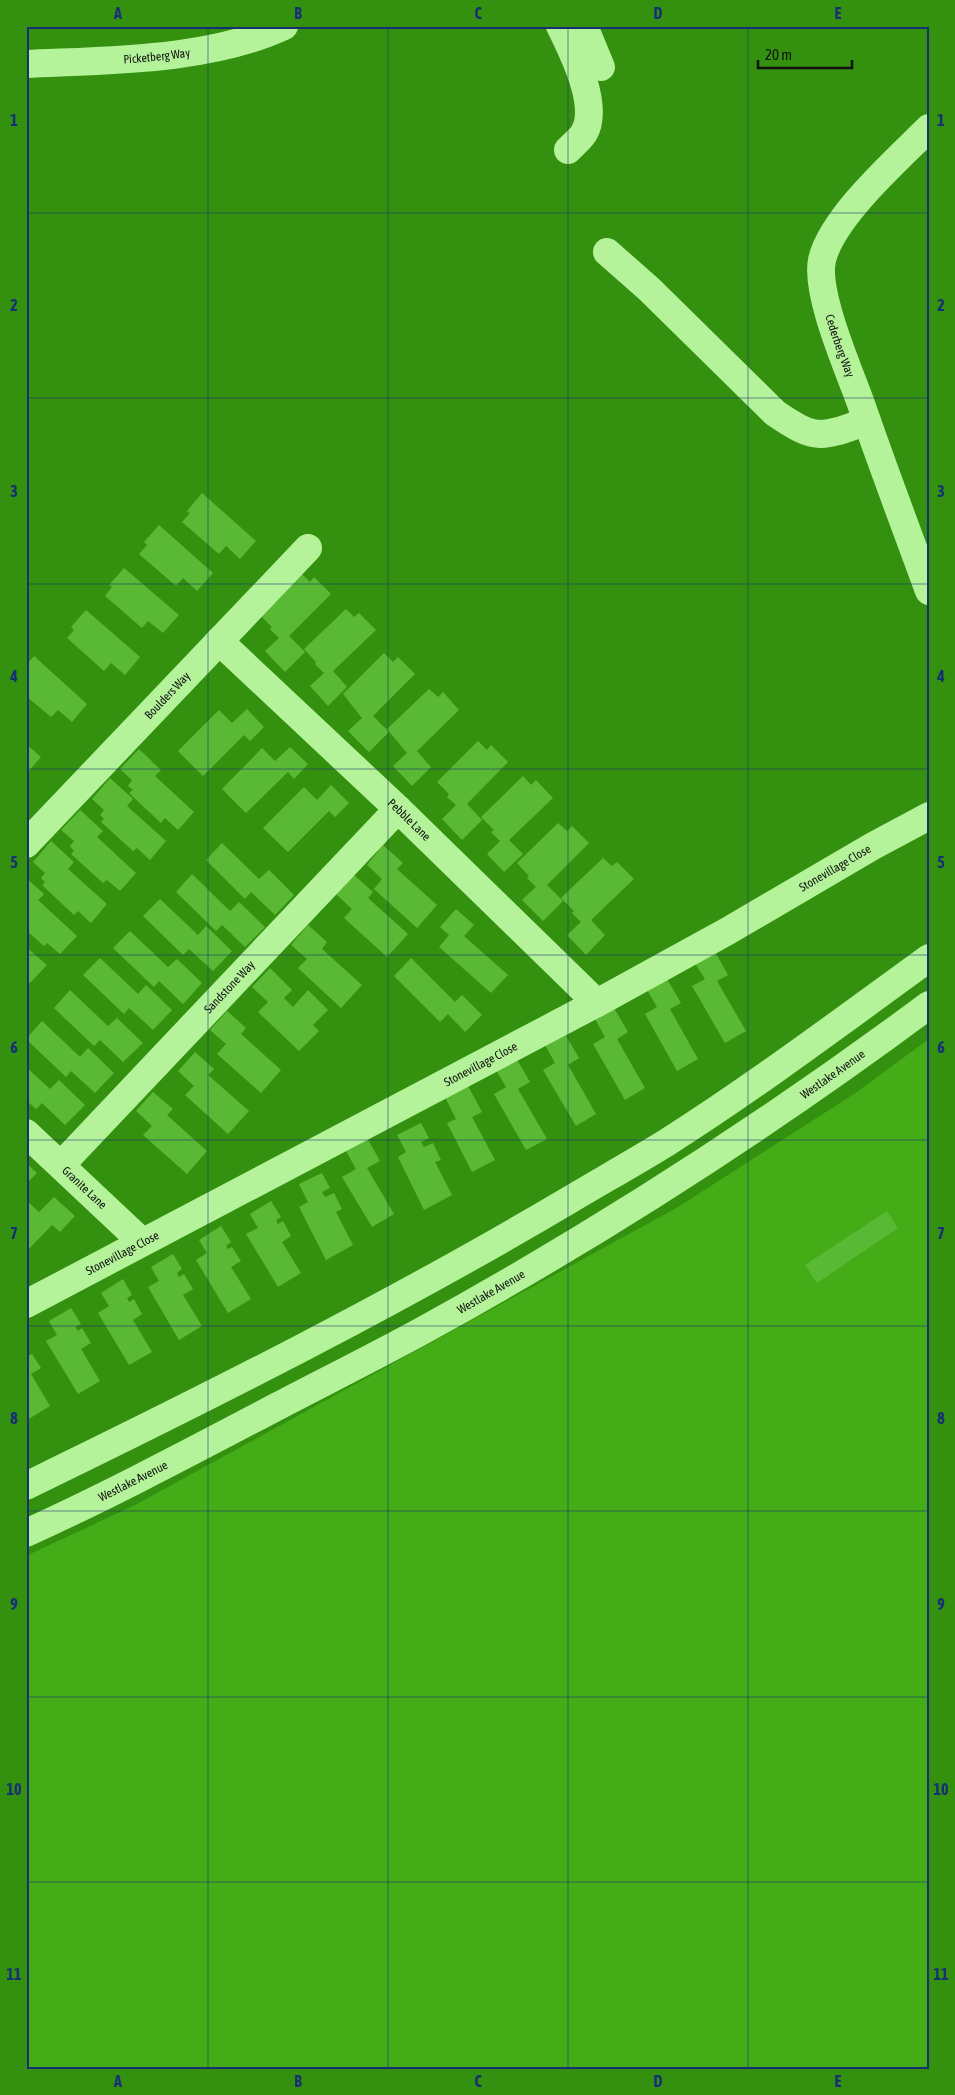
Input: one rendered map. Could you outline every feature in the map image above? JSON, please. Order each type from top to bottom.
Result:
[{"type":"street","name":"Picketberg Way","points":[[26,64],[151,57],[234,43],[284,26]]},
{"type":"street","points":[[560,26],[571,48],[586,90],[590,108],[589,122],[584,134],[568,150]]},
{"type":"street","points":[[584,26],[601,67]]},
{"type":"street","name":"Cederberg Way","points":[[929,128],[850,209],[822,258],[820,273],[824,299],[929,591]]},
{"type":"street","points":[[607,252],[649,289],[775,413],[798,428],[813,434],[829,435],[867,421]]},
{"type":"street","name":"Boulders Way","points":[[26,844],[308,548]]},
{"type":"street","name":"Pebble Lane","points":[[218,641],[398,809],[597,1003]]},
{"type":"street","name":"Sandstone Way","points":[[61,1165],[398,809]]},
{"type":"street","name":"Stonevillage Close","points":[[26,1304],[597,1003],[778,903],[873,846],[929,816]]},
{"type":"street","points":[[26,1486],[247,1376],[415,1289],[538,1219],[665,1143],[757,1083],[929,958]]},
{"type":"street","name":"Westlake Avenue","points":[[26,1533],[101,1499],[403,1341],[540,1263],[659,1190],[785,1108],[929,1005]]},
{"type":"street","name":"Granite Lane","points":[[26,1133],[142,1242]]},
{"type":"green space","points":[[929,1039],[929,2069],[26,2069],[26,1556],[137,1504],[678,1207],[854,1094]]},
{"type":"building","points":[[202,493],[256,541],[240,559],[226,546],[219,554],[182,522],[190,513],[187,511]]},
{"type":"building","points":[[159,525],[213,573],[197,591],[183,578],[176,586],[139,554],[147,545],[144,542]]},
{"type":"building","points":[[124,568],[179,615],[163,633],[148,621],[142,628],[105,596],[112,587],[109,585]]},
{"type":"building","points":[[301,573],[310,582],[314,577],[331,594],[289,636],[305,652],[285,672],[265,651],[279,638],[270,629],[272,627],[259,614]]},
{"type":"building","points":[[346,609],[354,617],[359,613],[376,630],[333,671],[347,687],[328,706],[310,686],[324,673],[304,649]]},
{"type":"building","points":[[86,610],[140,657],[125,675],[111,663],[104,671],[67,638],[74,630],[71,627]]},
{"type":"building","points":[[384,653],[393,662],[398,657],[415,674],[373,716],[389,732],[369,752],[348,731],[362,718],[343,694]]},
{"type":"building","points":[[34,656],[87,704],[72,722],[58,710],[51,717],[26,696],[26,665]]},
{"type":"building","points":[[429,689],[438,697],[443,692],[459,710],[417,751],[431,767],[412,786],[393,766],[407,753],[387,729]]},
{"type":"building","points":[[247,709],[264,727],[250,741],[244,735],[203,776],[178,751],[219,710],[232,723]]},
{"type":"building","points":[[478,741],[487,750],[491,745],[508,762],[467,804],[482,820],[462,840],[442,819],[456,805],[447,797],[449,794],[437,782]]},
{"type":"building","points":[[26,744],[41,757],[26,774]]},
{"type":"building","points":[[290,747],[308,764],[294,779],[288,772],[246,813],[222,789],[262,748],[275,761]]},
{"type":"building","points":[[139,749],[161,770],[155,776],[194,812],[178,830],[165,818],[161,823],[129,793],[133,790],[128,786],[132,780],[120,769]]},
{"type":"building","points":[[523,776],[531,785],[536,780],[553,798],[509,840],[523,854],[504,872],[487,854],[500,841],[491,832],[494,830],[481,817]]},
{"type":"building","points":[[110,778],[133,799],[127,806],[166,841],[150,860],[137,848],[133,851],[101,822],[104,819],[100,815],[104,810],[92,799]]},
{"type":"building","points":[[331,785],[349,803],[335,817],[329,811],[288,852],[263,828],[304,787],[317,800]]},
{"type":"building","points":[[80,810],[103,831],[97,837],[136,873],[120,891],[107,880],[103,883],[71,854],[74,851],[70,846],[74,841],[61,830]]},
{"type":"building","points":[[558,823],[567,831],[572,826],[589,843],[547,885],[563,901],[543,921],[522,900],[536,887],[517,863]]},
{"type":"building","points":[[51,841],[74,862],[68,869],[107,904],[91,923],[78,911],[74,915],[42,885],[45,882],[41,878],[45,873],[33,862]]},
{"type":"building","points":[[222,843],[259,879],[269,870],[294,895],[275,915],[251,892],[245,899],[206,860]]},
{"type":"building","points":[[383,845],[403,863],[397,869],[437,905],[417,928],[374,889],[382,879],[367,865]]},
{"type":"building","points":[[603,858],[612,866],[617,862],[634,879],[591,920],[605,935],[586,955],[567,935],[581,922],[572,913],[574,911],[561,898]]},
{"type":"building","points":[[192,874],[230,911],[239,902],[265,927],[245,947],[222,925],[216,931],[176,892]]},
{"type":"building","points":[[354,875],[373,892],[368,898],[408,934],[387,957],[344,918],[352,909],[336,894]]},
{"type":"building","points":[[26,878],[44,894],[38,900],[77,936],[60,954],[47,943],[44,946],[26,930]]},
{"type":"building","points":[[160,899],[198,935],[206,926],[232,951],[213,971],[189,949],[183,955],[143,916]]},
{"type":"building","points":[[456,909],[474,925],[464,936],[508,975],[491,993],[439,947],[449,935],[440,927]]},
{"type":"building","points":[[308,925],[327,942],[322,949],[362,985],[341,1008],[298,968],[307,959],[291,945]]},
{"type":"building","points":[[130,931],[168,967],[177,959],[202,983],[183,1004],[159,981],[154,987],[113,948]]},
{"type":"building","points":[[26,947],[47,965],[30,983],[26,980]]},
{"type":"building","points":[[714,950],[728,975],[717,981],[746,1031],[725,1043],[692,986],[705,979],[694,962]]},
{"type":"building","points":[[100,958],[138,994],[146,985],[172,1010],[153,1030],[129,1008],[124,1014],[83,975]]},
{"type":"building","points":[[411,958],[455,1002],[462,995],[482,1015],[465,1032],[448,1014],[440,1022],[394,976]]},
{"type":"building","points":[[270,968],[292,990],[284,998],[293,1007],[308,990],[328,1010],[313,1025],[319,1031],[299,1051],[258,1012],[268,1002],[252,987]]},
{"type":"building","points":[[667,979],[681,1003],[670,1009],[698,1059],[677,1071],[645,1014],[657,1007],[647,990]]},
{"type":"building","points":[[70,990],[108,1026],[117,1018],[143,1043],[123,1062],[100,1040],[94,1046],[54,1008]]},
{"type":"building","points":[[614,1008],[628,1032],[617,1039],[645,1088],[625,1100],[593,1044],[605,1037],[595,1019]]},
{"type":"building","points":[[227,1011],[246,1028],[241,1034],[281,1070],[261,1093],[217,1054],[226,1044],[210,1030]]},
{"type":"building","points":[[42,1021],[80,1057],[88,1048],[114,1073],[95,1093],[71,1071],[66,1077],[26,1039]]},
{"type":"building","points":[[565,1034],[579,1058],[568,1065],[596,1114],[576,1126],[543,1070],[555,1063],[545,1045]]},
{"type":"building","points":[[195,1052],[214,1069],[208,1075],[249,1111],[228,1134],[185,1095],[194,1086],[178,1071]]},
{"type":"building","points":[[516,1058],[530,1082],[518,1089],[547,1139],[526,1150],[494,1094],[506,1087],[496,1070]]},
{"type":"building","points":[[26,1067],[50,1089],[59,1080],[85,1105],[65,1125],[42,1103],[36,1109],[26,1100]]},
{"type":"building","points":[[467,1084],[482,1112],[472,1117],[495,1160],[472,1172],[447,1123],[456,1119],[444,1095]]},
{"type":"building","points":[[153,1092],[173,1109],[167,1115],[207,1151],[187,1174],[143,1135],[152,1126],[136,1111]]},
{"type":"building","points":[[421,1123],[429,1138],[421,1142],[424,1147],[433,1143],[441,1160],[435,1162],[452,1195],[424,1210],[398,1157],[406,1152],[397,1135]]},
{"type":"building","points":[[367,1138],[380,1161],[367,1168],[394,1214],[372,1227],[342,1177],[356,1169],[346,1151]]},
{"type":"building","points":[[26,1163],[37,1173],[26,1184]]},
{"type":"building","points":[[322,1173],[330,1188],[322,1192],[325,1197],[334,1193],[342,1209],[336,1212],[353,1245],[326,1260],[299,1207],[308,1202],[299,1184]]},
{"type":"building","points":[[54,1197],[75,1216],[60,1232],[52,1225],[26,1252],[26,1200],[39,1212]]},
{"type":"building","points":[[271,1201],[281,1217],[276,1220],[278,1224],[283,1221],[291,1236],[282,1242],[301,1273],[278,1287],[246,1234],[258,1228],[250,1214]]},
{"type":"building","points":[[887,1211],[898,1228],[817,1283],[805,1265]]},
{"type":"building","points":[[221,1226],[231,1242],[226,1246],[228,1249],[232,1247],[241,1261],[231,1267],[251,1299],[228,1313],[196,1260],[207,1253],[199,1240]]},
{"type":"building","points":[[173,1254],[182,1269],[177,1273],[179,1277],[184,1274],[193,1289],[183,1295],[202,1326],[179,1340],[148,1287],[159,1281],[151,1267]]},
{"type":"building","points":[[123,1279],[132,1295],[127,1298],[129,1302],[134,1299],[142,1314],[133,1320],[152,1352],[129,1365],[98,1313],[109,1306],[101,1293]]},
{"type":"building","points":[[71,1308],[81,1324],[75,1327],[78,1331],[82,1328],[91,1343],[81,1349],[100,1381],[78,1394],[46,1341],[57,1335],[49,1321]]},
{"type":"building","points":[[32,1354],[41,1368],[31,1374],[50,1406],[27,1420],[26,1357]]}]
